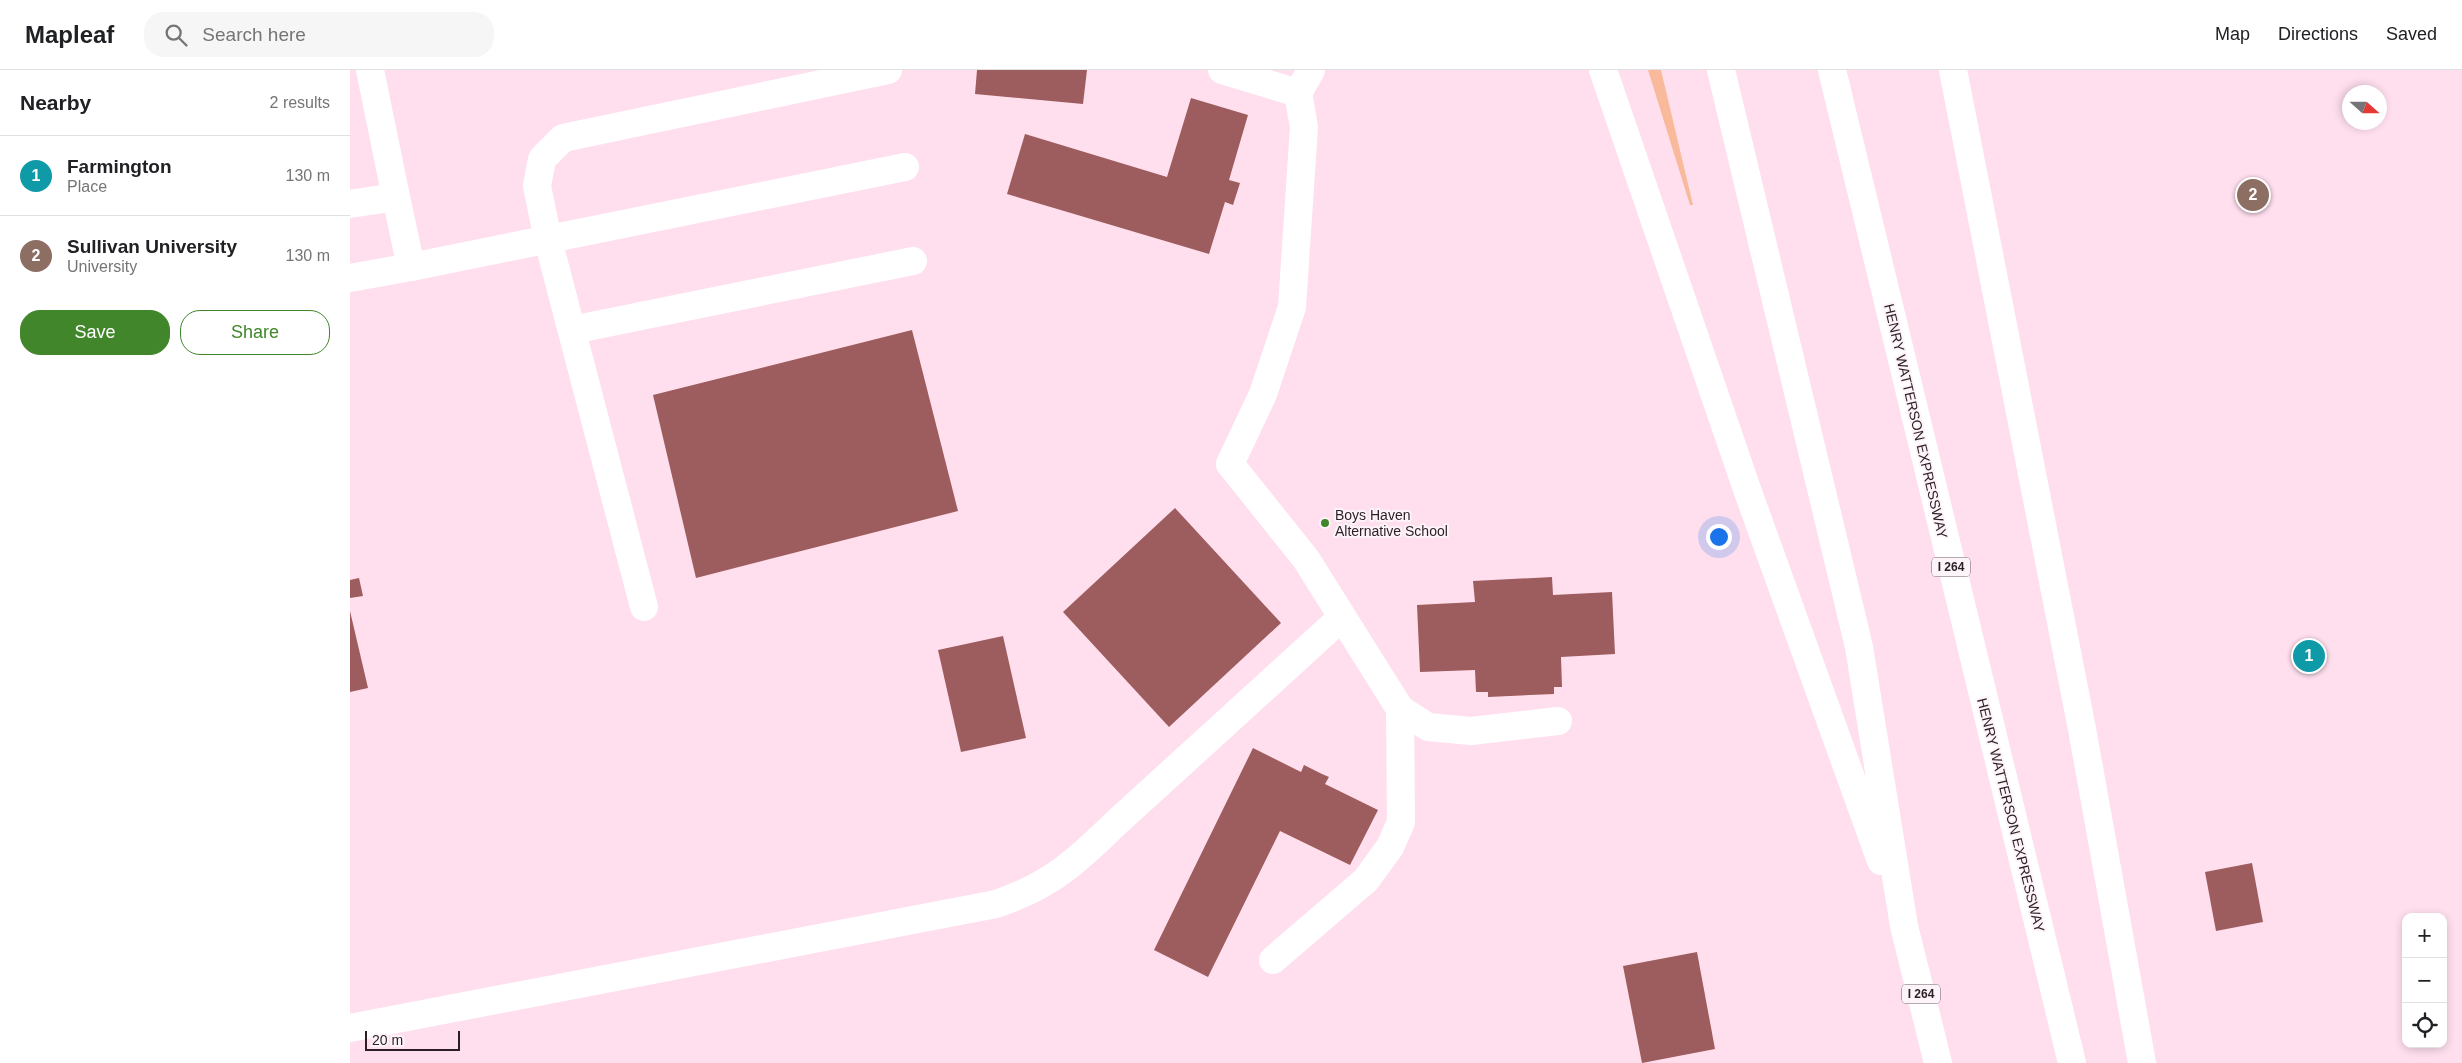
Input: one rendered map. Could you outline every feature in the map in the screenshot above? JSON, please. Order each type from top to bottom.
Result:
[{"type":"main road","points":[[370,70],[411,267]]},
{"type":"main road","points":[[644,607],[548,240],[536,186],[542,159],[563,138],[888,70]]},
{"type":"main road","points":[[1222,70],[1304,81],[1304,127],[1292,307],[1264,394],[1230,464],[1306,559],[1341,618],[1400,709],[1428,727],[1471,731],[1558,721]]},
{"type":"main road","points":[[1602,70],[1751,501],[1904,926]]},
{"type":"main road","name":"I 264","points":[[1721,70],[1858,647],[1904,926],[1938,1063]]},
{"type":"main road","name":"HENRY WATTERSON EXPRESSWAY","points":[[1832,70],[2072,1063]]},
{"type":"main road","points":[[1953,70],[2082,728],[2142,1063]]},
{"type":"main road","points":[[350,278],[548,240],[905,167]]},
{"type":"main road","points":[[350,204],[396,197]]},
{"type":"main road","points":[[572,330],[913,261]]},
{"type":"main road","points":[[350,1028],[996,904],[1018,897],[1042,886],[1080,858],[1341,618]]},
{"type":"main road","points":[[1273,960],[1366,880],[1390,847],[1401,822],[1400,709]]},
{"type":"shaded area","points":[[1648,70],[1661,70],[1693,205],[1690,205]]},
{"type":"building","points":[[977,70],[1087,70],[1083,104],[975,94]]},
{"type":"building","points":[[1191,98],[1248,115],[1229,180],[1240,183],[1233,205],[1225,202],[1209,254],[1007,194],[1025,134],[1167,177]]},
{"type":"building","points":[[912,330],[958,511],[696,578],[653,395]]},
{"type":"building","points":[[1175,508],[1281,623],[1169,727],[1063,612]]},
{"type":"building","points":[[1552,577],[1553,595],[1612,592],[1615,654],[1561,657],[1562,687],[1554,687],[1554,694],[1488,697],[1488,692],[1476,692],[1475,670],[1420,672],[1417,605],[1475,602],[1473,581]]},
{"type":"building","points":[[359,578],[363,596],[350,598],[350,580]]},
{"type":"building","points":[[350,611],[368,688],[350,692]]},
{"type":"building","points":[[1003,636],[1026,738],[961,752],[938,650]]},
{"type":"building","points":[[1253,748],[1301,772],[1304,765],[1329,777],[1325,784],[1378,810],[1350,865],[1280,831],[1208,977],[1154,950]]},
{"type":"building","points":[[2252,863],[2263,922],[2216,931],[2205,872]]},
{"type":"building","points":[[1697,952],[1715,1049],[1642,1063],[1623,966]]},
{"type":"place","name":"Sullivan University","points":[[2253,195]]},
{"type":"place","name":"Boys Haven Alternative School","points":[[1325,523]]},
{"type":"place","name":"Farmington","points":[[2309,656]]}]
